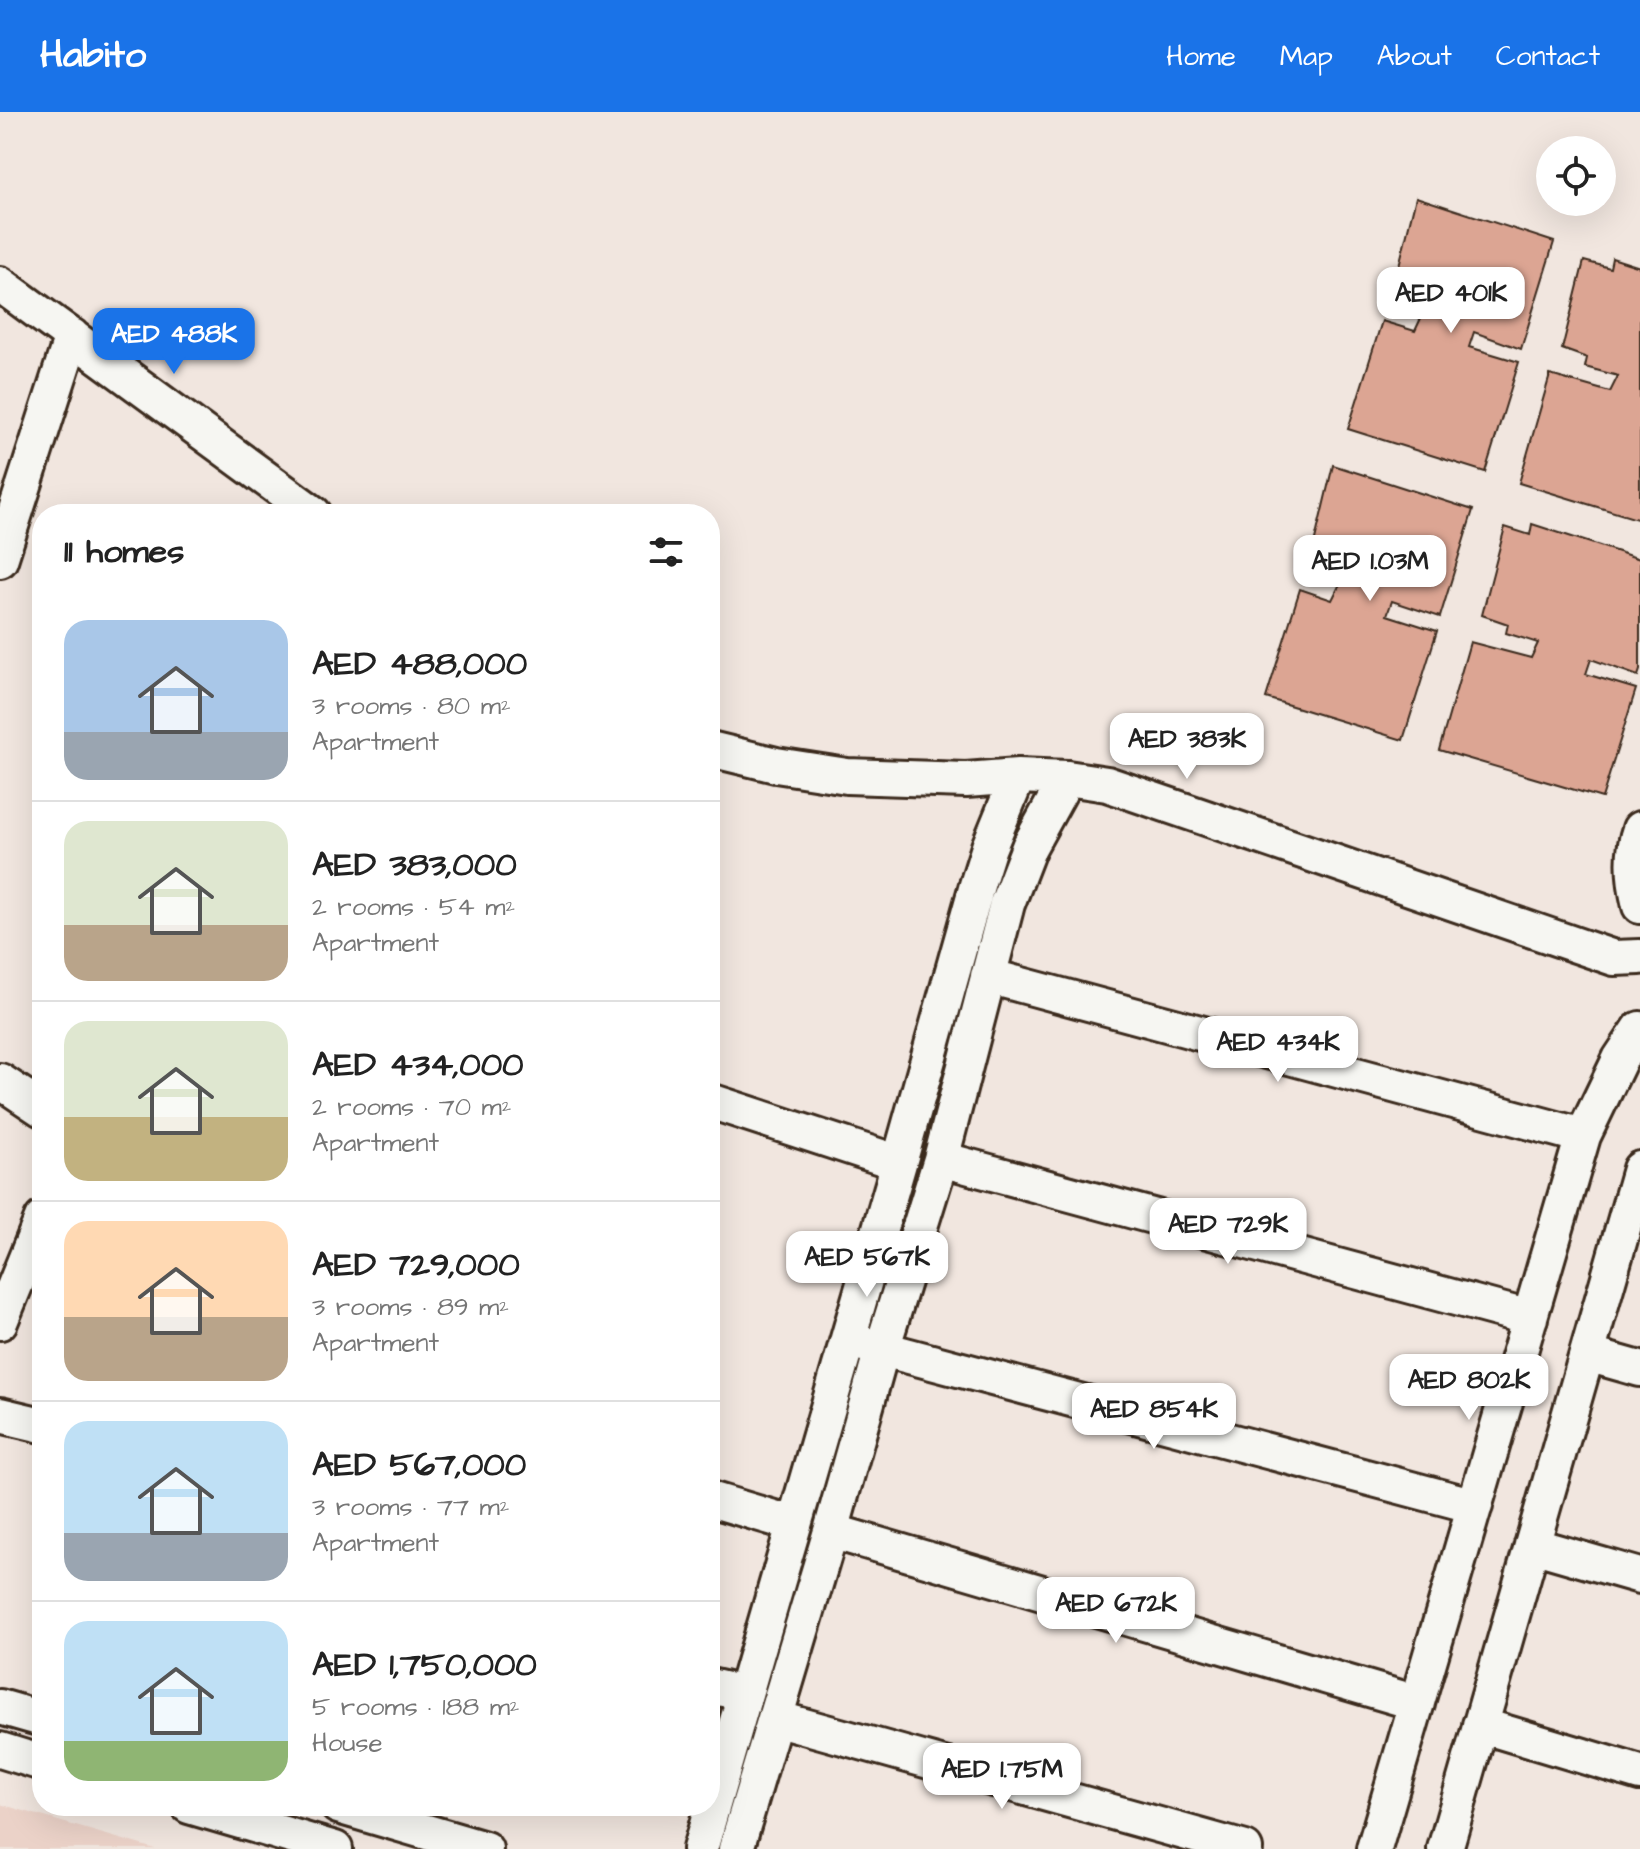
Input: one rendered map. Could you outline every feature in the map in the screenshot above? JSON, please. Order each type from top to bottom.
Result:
[{"type":"street","points":[[0,284],[300,504]]},
{"type":"street","points":[[0,560],[72,336]]},
{"type":"street","points":[[720,751],[776,765],[847,776],[966,780],[1018,776],[1107,784],[1614,958],[1640,957]]},
{"type":"street","points":[[720,1780],[977,885],[1018,776]]},
{"type":"street","points":[[736,1849],[882,1349],[941,1159],[1007,904],[1024,859],[1067,778]]},
{"type":"street","points":[[1640,829],[1634,874],[1640,906]]},
{"type":"street","points":[[988,976],[1583,1136]]},
{"type":"street","points":[[1374,1849],[1583,1136],[1620,1059],[1640,1029]]},
{"type":"street","points":[[0,1081],[32,1102]]},
{"type":"street","points":[[720,1104],[899,1163]]},
{"type":"street","points":[[941,1159],[1530,1318]]},
{"type":"street","points":[[1445,1849],[1640,1169]]},
{"type":"street","points":[[0,1322],[11,1262],[32,1233]]},
{"type":"street","points":[[848,1340],[1475,1506]]},
{"type":"street","points":[[1587,1354],[1640,1369]]},
{"type":"street","points":[[0,1415],[32,1423]]},
{"type":"street","points":[[720,1502],[794,1524]]},
{"type":"street","points":[[831,1531],[1417,1703]]},
{"type":"street","points":[[1532,1545],[1640,1576]]},
{"type":"street","points":[[720,1688],[745,1694]]},
{"type":"street","points":[[0,1707],[32,1716]]},
{"type":"street","points":[[775,1718],[1245,1849]]},
{"type":"street","points":[[1480,1725],[1640,1773]]},
{"type":"street","points":[[0,1750],[32,1760]]},
{"type":"street","points":[[223,1816],[335,1849]]},
{"type":"street","points":[[372,1816],[485,1849]]},
{"type":"street","points":[[700,1849],[710,1816]]},
{"type":"shaded area","points":[[0,1804],[32,1813],[32,1816],[41,1816],[155,1849],[0,1849]]},
{"type":"building","points":[[1416,197],[1554,242],[1521,349],[1474,332],[1469,347],[1519,362],[1485,472],[1348,429],[1382,321],[1415,331],[1422,316],[1389,306]]},
{"type":"building","points":[[1612,258],[1640,267],[1640,520],[1519,483],[1550,375],[1610,392],[1618,376],[1585,367],[1587,358],[1562,349],[1584,261],[1610,268]]},
{"type":"building","points":[[1333,465],[1473,510],[1440,617],[1392,601],[1387,615],[1437,631],[1403,740],[1266,698],[1300,589],[1332,600],[1340,584],[1307,574]]},
{"type":"building","points":[[1532,524],[1640,559],[1638,676],[1591,659],[1586,674],[1636,689],[1602,798],[1439,750],[1470,642],[1531,658],[1538,643],[1506,633],[1508,624],[1482,615],[1505,527],[1530,535]]}]
